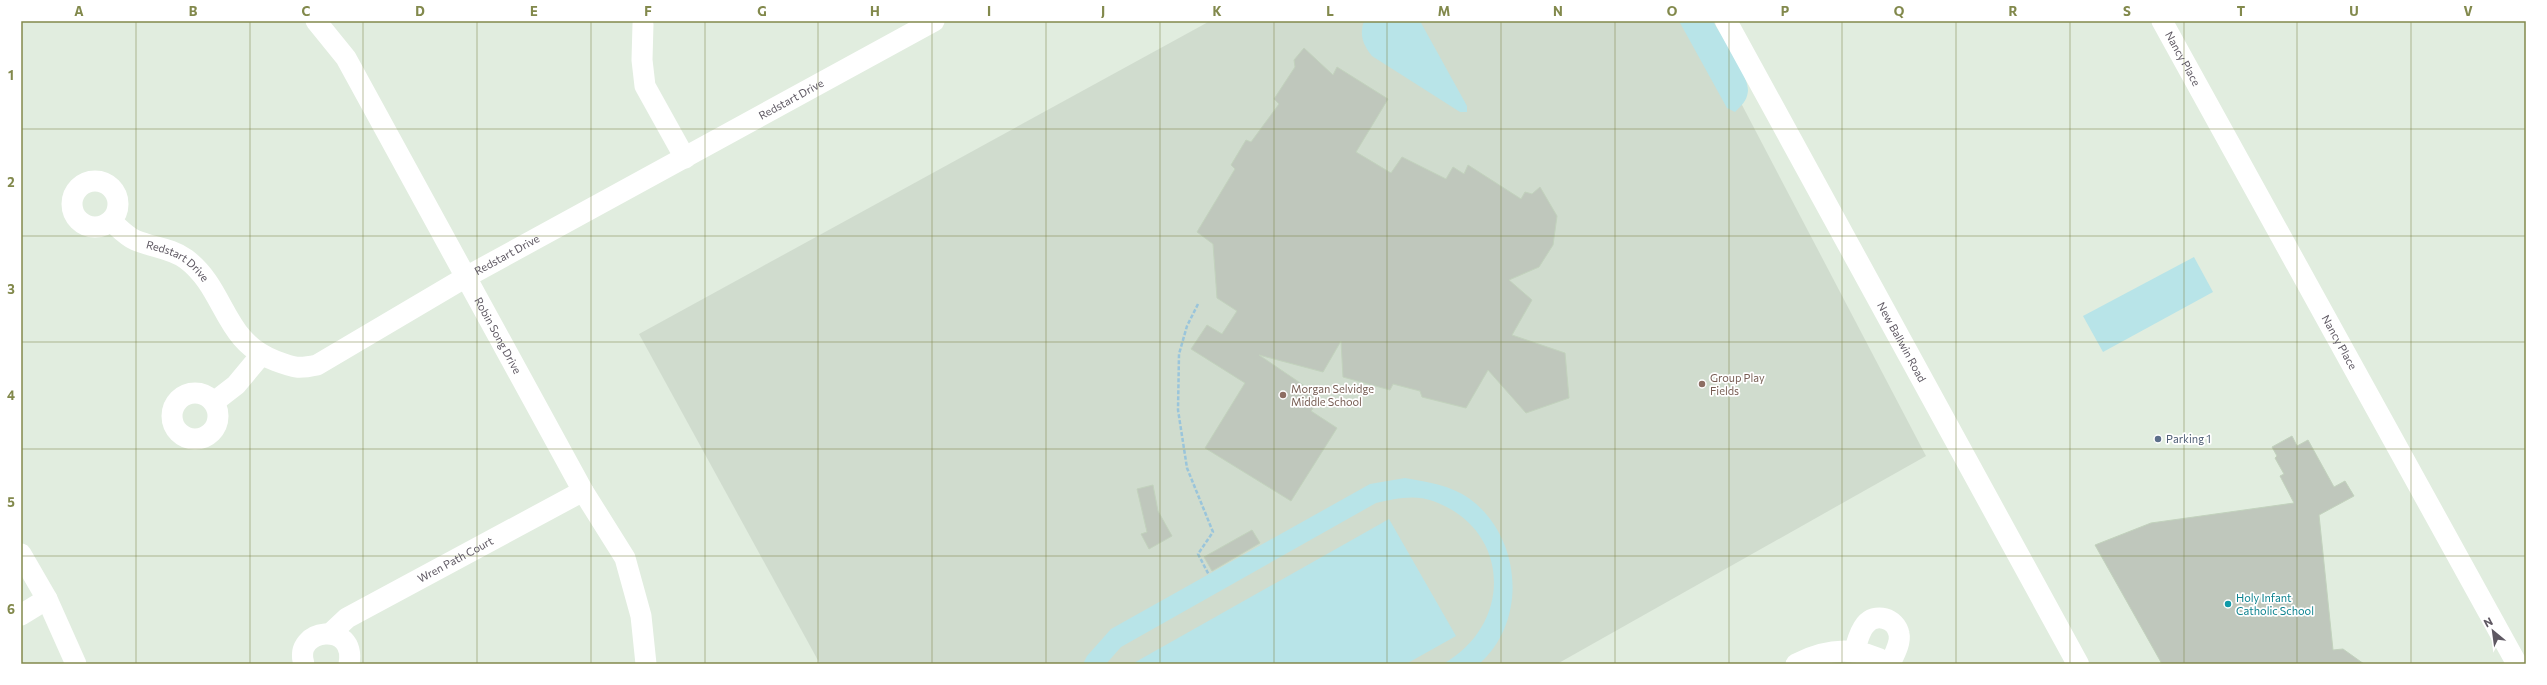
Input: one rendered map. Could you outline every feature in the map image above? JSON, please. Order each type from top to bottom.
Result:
[{"type":"main road","name":"New Ballwin Road","points":[[1726,21],[2078,664]]},
{"type":"street","name":"Robin Song Drive","points":[[316,21],[346,58],[583,491],[625,558],[641,616],[646,664]]},
{"type":"street","name":"Redstart Drive","points":[[111,221],[133,239],[185,258],[207,280],[235,330],[251,348],[261,355],[300,369],[317,365],[466,277],[934,21]]},
{"type":"street","name":"Nancy Place","points":[[2162,21],[2517,664]]},
{"type":"street","points":[[643,24],[642,60],[645,86],[685,158]]},
{"type":"street","points":[[214,402],[236,385],[261,355]]},
{"type":"street","name":"Wren Path Court","points":[[304,664],[303,653],[310,640],[324,633],[331,633],[347,618],[583,491]]},
{"type":"street","points":[[21,554],[47,599],[76,664]]},
{"type":"street","points":[[21,615],[47,599]]},
{"type":"street","points":[[1796,664],[1808,658],[1836,650],[1876,656],[1890,664],[1899,634],[1897,628],[1888,620],[1876,618],[1865,624],[1854,652]]},
{"type":"street","points":[[331,633],[345,641],[351,656],[349,664]]},
{"type":"path","points":[[1198,304],[1187,326],[1179,354],[1178,410],[1187,468],[1213,532],[1198,554],[1209,575]]},
{"type":"shaded area","name":"Morgan Selvidge Middle School","points":[[1210,21],[1698,21],[1926,456],[1557,664],[820,664],[639,334]]},
{"type":"shaded area","points":[[1364,21],[1420,21],[1467,106],[1467,112],[1460,112],[1372,56],[1366,48],[1363,40],[1362,31]]},
{"type":"shaded area","points":[[1679,21],[1713,21],[1734,56],[1747,84],[1748,91],[1746,98],[1735,112],[1727,108]]},
{"type":"shaded area","points":[[2194,257],[2213,292],[2103,352],[2083,316]]},
{"type":"shaded area","points":[[1405,478],[1447,487],[1470,499],[1487,516],[1500,535],[1509,557],[1512,580],[1511,603],[1506,626],[1495,646],[1479,664],[1443,664],[1466,647],[1482,626],[1492,602],[1494,578],[1489,554],[1477,533],[1459,514],[1433,501],[1411,498],[1376,503],[1121,647],[1106,664],[1083,664],[1087,656],[1111,629],[1370,484]]},
{"type":"shaded area","points":[[1389,519],[1456,636],[1406,664],[1132,664]]},
{"type":"building","name":"Morgan Selvidge Middle School","points":[[1304,48],[1333,75],[1337,67],[1388,99],[1356,152],[1391,173],[1402,157],[1446,179],[1453,167],[1464,174],[1468,165],[1521,199],[1525,192],[1532,194],[1540,187],[1557,216],[1553,245],[1539,267],[1509,280],[1532,300],[1512,335],[1565,353],[1569,398],[1526,413],[1488,370],[1466,408],[1422,397],[1420,391],[1393,384],[1390,390],[1343,377],[1341,341],[1323,372],[1259,355],[1321,397],[1311,411],[1337,428],[1291,501],[1205,448],[1245,383],[1191,349],[1207,325],[1222,334],[1237,311],[1217,298],[1213,244],[1197,232],[1235,169],[1231,165],[1246,140],[1251,142],[1279,104],[1274,99],[1295,67],[1294,60]]},
{"type":"building","name":"Holy Infant Catholic School","points":[[2292,436],[2297,446],[2308,440],[2334,487],[2345,481],[2354,496],[2319,515],[2333,650],[2343,649],[2364,664],[2162,664],[2095,545],[2151,523],[2294,503],[2280,476],[2284,474],[2275,458],[2277,456],[2272,447]]},
{"type":"building","points":[[1153,485],[1158,511],[1172,536],[1149,549],[1141,534],[1147,532],[1137,489]]},
{"type":"building","points":[[1252,530],[1260,543],[1212,571],[1204,557]]},
{"type":"place","name":"Group Play Fields","points":[[1702,384]]},
{"type":"place","name":"Morgan Selvidge Middle School","points":[[1283,395]]},
{"type":"place","name":"Parking 1","points":[[2158,439]]},
{"type":"place","name":"Holy Infant Catholic School","points":[[2228,604]]}]
